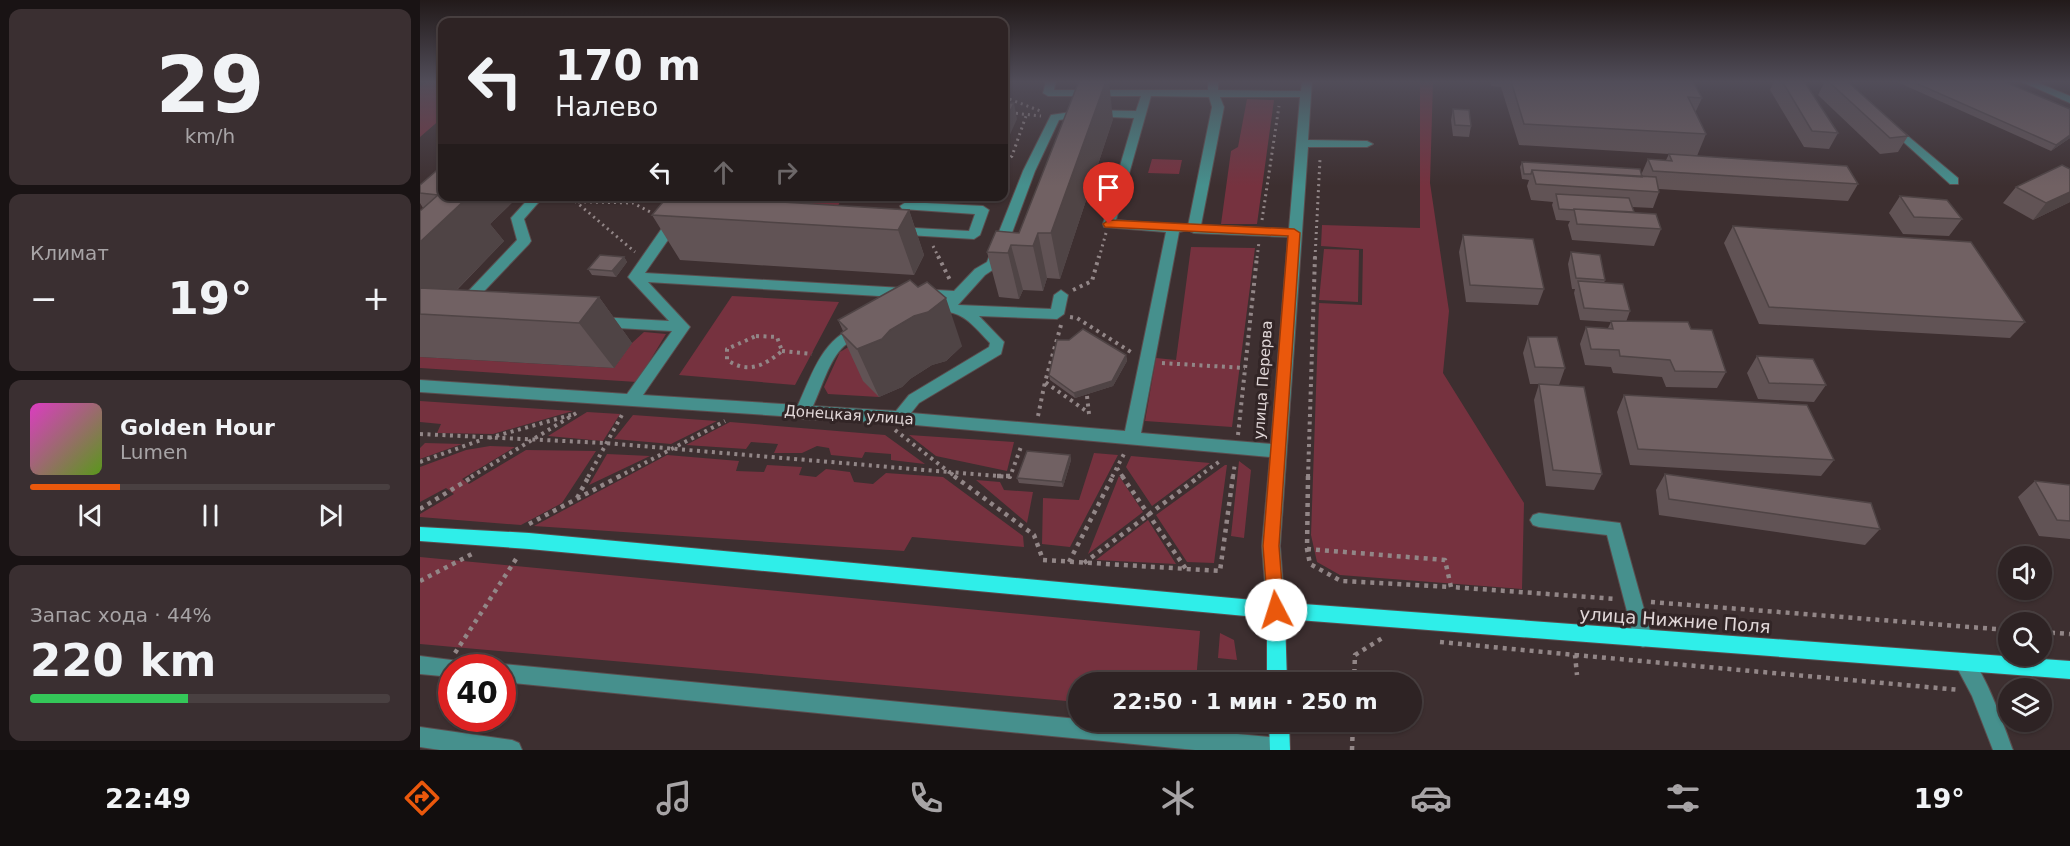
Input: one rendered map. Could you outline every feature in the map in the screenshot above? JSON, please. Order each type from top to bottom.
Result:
[{"type":"main road","points":[[420,534],[501,538],[1276,610]]},
{"type":"main road","name":"улица Нижние Поля","points":[[1276,610],[2070,670]]},
{"type":"main road","name":"улица Перерва","points":[[1276,610],[1277,672]]},
{"type":"main road","points":[[1279,732],[1280,749]]},
{"type":"street","points":[[916,308],[953,301],[980,272],[993,265],[1029,171],[1055,117],[1062,116]]},
{"type":"street","points":[[1141,116],[1109,224],[1294,233]]},
{"type":"street","points":[[1194,229],[1216,116]]},
{"type":"street","name":"улица Перерва","points":[[1276,610],[1271,546],[1304,116]]},
{"type":"street","points":[[1885,120],[1954,181]]},
{"type":"street","points":[[1302,143],[1367,144]]},
{"type":"street","points":[[480,315],[456,313],[524,241],[517,218],[533,201]]},
{"type":"street","points":[[635,277],[672,224],[697,218],[730,201]]},
{"type":"street","points":[[908,201],[982,210],[974,235],[887,230],[908,201]]},
{"type":"street","points":[[697,218],[726,221]]},
{"type":"street","points":[[1128,446],[1141,359],[1173,228]]},
{"type":"street","points":[[635,277],[953,301],[1001,342],[996,350],[914,399],[897,418]]},
{"type":"street","points":[[635,277],[682,327]]},
{"type":"street","points":[[965,310],[1057,314],[1062,295]]},
{"type":"street","points":[[587,321],[682,327]]},
{"type":"street","points":[[802,412],[828,356],[840,341],[874,323]]},
{"type":"street","points":[[631,400],[682,327]]},
{"type":"street","name":"Донецкая улица","points":[[420,386],[897,418],[1128,446],[1237,447],[1277,450]]},
{"type":"street","points":[[1539,520],[1614,528],[1643,638]]},
{"type":"street","points":[[1964,662],[1980,691],[2003,750]]},
{"type":"street","points":[[420,665],[438,667]]},
{"type":"street","points":[[516,674],[1280,749]]},
{"type":"street","points":[[420,737],[512,750]]},
{"type":"path","points":[[1008,159],[1012,156],[1028,119],[1026,116]]},
{"type":"path","points":[[1040,116],[1055,117]]},
{"type":"path","points":[[1237,447],[1260,232],[1278,116]]},
{"type":"path","points":[[1320,159],[1310,353],[1307,549],[1310,564],[1341,581],[1451,586],[1998,629]]},
{"type":"path","points":[[575,201],[633,203],[672,224]]},
{"type":"path","points":[[575,201],[644,261]]},
{"type":"path","points":[[1062,295],[1092,282],[1109,224]]},
{"type":"path","points":[[911,232],[933,246],[953,301]]},
{"type":"path","points":[[1038,416],[1064,316],[1077,318],[1141,359],[1245,368]]},
{"type":"path","points":[[782,351],[777,338],[761,334],[741,339],[727,350],[727,360],[737,368],[747,370],[762,367],[782,351],[828,356]]},
{"type":"path","points":[[1045,382],[1089,413]]},
{"type":"path","points":[[1087,396],[1090,421]]},
{"type":"path","points":[[420,508],[602,398]]},
{"type":"path","points":[[576,499],[605,443],[631,400]]},
{"type":"path","points":[[420,581],[750,408]]},
{"type":"path","points":[[420,462],[484,439],[575,414]]},
{"type":"path","points":[[897,418],[896,434],[1034,535],[1043,560],[1084,563],[1220,571],[1235,460],[1222,460],[1084,563]]},
{"type":"path","points":[[420,435],[605,443],[1011,477],[1021,444],[1032,445]]},
{"type":"path","points":[[1113,452],[1128,446]]},
{"type":"path","points":[[1069,562],[1128,446]]},
{"type":"path","points":[[1117,468],[1186,569]]},
{"type":"path","points":[[458,654],[529,541]]},
{"type":"path","points":[[1307,549],[1445,560],[1451,586]]},
{"type":"path","points":[[2052,633],[2070,634]]},
{"type":"path","points":[[1354,672],[1355,655],[1382,637],[1392,638]]},
{"type":"path","points":[[1437,642],[1980,691]]},
{"type":"path","points":[[1575,654],[1577,675]]},
{"type":"path","points":[[1352,750],[1353,732]]},
{"type":"shaded area","points":[[420,116],[438,116],[438,121],[420,137]]},
{"type":"shaded area","points":[[1244,116],[1272,116],[1257,224],[1221,224],[1231,151],[1238,147]]},
{"type":"shaded area","points":[[1420,116],[1432,116],[1430,183],[1449,311],[1443,373],[1524,503],[1522,589],[1340,575],[1317,562],[1311,535],[1319,303],[1362,305],[1363,249],[1321,246],[1322,225],[1420,228]]},
{"type":"shaded area","points":[[1152,159],[1182,160],[1179,174],[1148,173]]},
{"type":"shaded area","points":[[781,201],[840,201],[834,215],[774,212]]},
{"type":"shaded area","points":[[1191,247],[1255,248],[1232,427],[1145,421],[1156,358],[1176,360]]},
{"type":"shaded area","points":[[1324,249],[1359,250],[1358,302],[1319,300]]},
{"type":"shaded area","points":[[732,296],[839,302],[795,385],[679,375]]},
{"type":"shaded area","points":[[897,318],[879,397],[828,394],[824,387],[840,352]]},
{"type":"shaded area","points":[[644,332],[666,334],[637,382],[420,368],[420,357],[614,368],[632,343]]},
{"type":"shaded area","points":[[420,401],[573,411],[493,434],[437,433],[441,424],[420,422]]},
{"type":"shaded area","points":[[587,412],[620,414],[603,441],[548,436]]},
{"type":"shaded area","points":[[633,415],[717,421],[671,444],[614,439]]},
{"type":"shaded area","points":[[730,422],[885,435],[925,464],[891,460],[891,454],[865,452],[862,458],[831,455],[829,448],[817,446],[802,453],[774,453],[778,444],[751,442],[746,449],[686,445]]},
{"type":"shaded area","points":[[909,435],[1014,442],[1007,471],[936,456]]},
{"type":"shaded area","points":[[425,443],[462,444],[420,459],[420,448]]},
{"type":"shaded area","points":[[490,446],[515,447],[462,479],[469,484],[526,450],[596,451],[562,503],[521,525],[420,517],[420,514],[454,494],[446,488],[420,502],[420,467],[466,450]]},
{"type":"shaded area","points":[[1094,453],[1118,455],[1070,547],[1042,544],[1043,498],[1079,500]]},
{"type":"shaded area","points":[[607,454],[650,456],[589,485]]},
{"type":"shaded area","points":[[667,455],[739,461],[736,471],[764,472],[767,465],[802,467],[799,475],[816,477],[826,469],[850,472],[854,482],[873,484],[886,473],[943,477],[1023,536],[1024,547],[912,537],[904,551],[534,526]]},
{"type":"shaded area","points":[[1131,456],[1210,463],[1152,506],[1126,467]]},
{"type":"shaded area","points":[[1239,461],[1251,470],[1244,538],[1231,536]]},
{"type":"shaded area","points":[[1227,465],[1214,563],[1187,562],[1156,515]]},
{"type":"shaded area","points":[[1119,476],[1143,512],[1088,554]]},
{"type":"shaded area","points":[[976,480],[1000,482],[1004,490],[1033,492],[1027,523]]},
{"type":"shaded area","points":[[1148,520],[1176,564],[1096,560]]},
{"type":"shaded area","points":[[420,557],[1200,631],[1197,672],[1068,672],[1068,701],[420,644]]},
{"type":"shaded area","points":[[1220,633],[1234,640],[1237,660],[1218,658]]},
{"type":"building","points":[[1065,116],[1093,116],[1051,233],[1038,233],[1033,246],[1011,245],[1008,253],[987,252],[996,231],[1019,233]]},
{"type":"building","points":[[1454,116],[1470,116],[1471,126],[1455,125]]},
{"type":"building","points":[[1522,116],[1697,116],[1706,134],[1524,124]]},
{"type":"building","points":[[1803,116],[1827,116],[1838,133],[1812,131]]},
{"type":"building","points":[[1866,116],[1886,116],[1908,136],[1890,138]]},
{"type":"building","points":[[1990,116],[2070,116],[2070,135],[2056,145]]},
{"type":"building","points":[[1669,154],[1847,166],[1858,184],[1653,171],[1648,159],[1672,161]]},
{"type":"building","points":[[1522,162],[1640,169],[1642,177],[1532,170],[1531,174],[1524,174]]},
{"type":"building","points":[[2062,165],[2070,169],[2070,192],[2046,203],[2016,187]]},
{"type":"building","points":[[438,169],[438,195],[420,193],[420,185]]},
{"type":"building","points":[[1532,170],[1656,177],[1659,192],[1536,184]]},
{"type":"building","points":[[1556,194],[1629,198],[1634,212],[1559,209]]},
{"type":"building","points":[[438,195],[438,201],[464,201],[420,242],[420,211]]},
{"type":"building","points":[[1900,196],[1947,200],[1962,219],[1914,217]]},
{"type":"building","points":[[664,201],[768,201],[909,210],[898,230],[652,215]]},
{"type":"building","points":[[1574,209],[1656,214],[1661,229],[1577,224]]},
{"type":"building","points":[[1733,226],[1971,242],[2025,322],[1769,307]]},
{"type":"building","points":[[1463,235],[1533,239],[1544,289],[1470,285]]},
{"type":"building","points":[[1571,252],[1600,255],[1605,280],[1576,278]]},
{"type":"building","points":[[600,255],[624,257],[612,271],[588,269]]},
{"type":"building","points":[[910,280],[918,287],[927,282],[946,298],[928,312],[914,316],[890,330],[882,339],[857,349],[841,333],[847,329],[838,320]]},
{"type":"building","points":[[1578,281],[1623,284],[1630,311],[1584,308]]},
{"type":"building","points":[[420,288],[599,297],[579,323],[420,314]]},
{"type":"building","points":[[1611,321],[1688,322],[1691,329],[1712,330],[1726,372],[1675,371],[1670,360],[1620,356],[1619,350],[1591,349],[1586,327],[1613,329]]},
{"type":"building","points":[[1083,329],[1126,355],[1112,381],[1074,393],[1049,375],[1057,340],[1069,340]]},
{"type":"building","points":[[1528,337],[1557,337],[1565,368],[1535,367]]},
{"type":"building","points":[[1757,356],[1813,359],[1826,385],[1769,383]]},
{"type":"building","points":[[1539,384],[1584,387],[1602,474],[1553,470]]},
{"type":"building","points":[[1624,395],[1807,405],[1834,460],[1638,449]]},
{"type":"building","points":[[1027,451],[1070,455],[1062,482],[1017,478]]},
{"type":"building","points":[[1665,474],[1871,503],[1880,529],[1669,499]]},
{"type":"building","points":[[2035,481],[2070,485],[2070,521],[2057,520]]},
{"type":"route","points":[[1109,224],[1294,233],[1271,546],[1276,610]]}]
